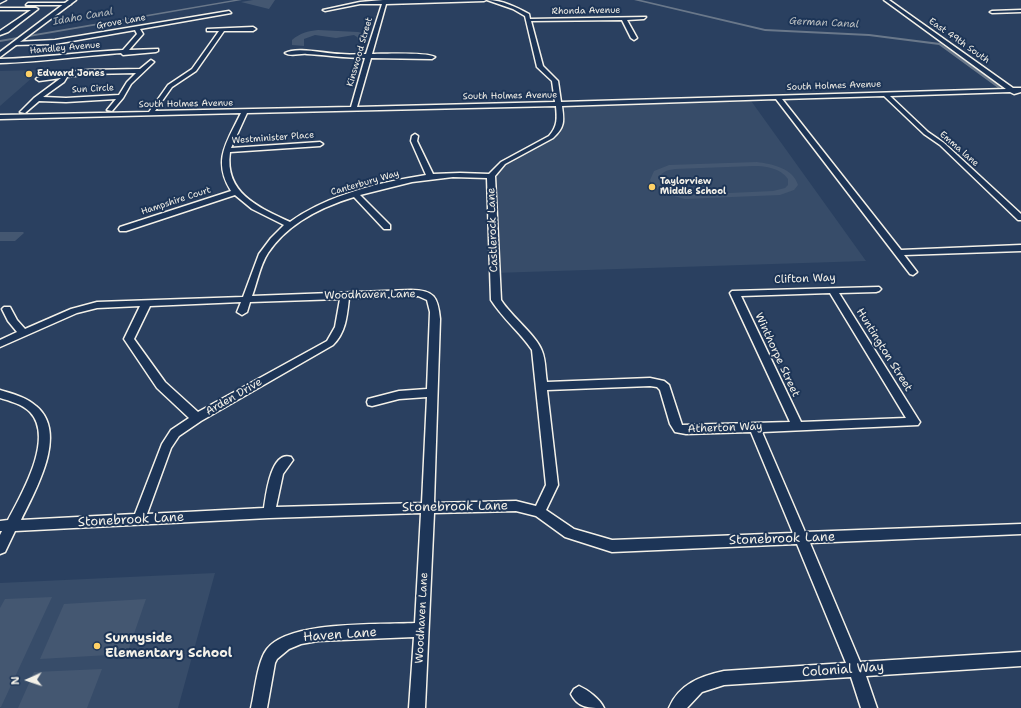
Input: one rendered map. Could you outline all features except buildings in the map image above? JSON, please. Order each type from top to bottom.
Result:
[{"type":"main road","points":[[0,55],[71,2]]},
{"type":"street","points":[[0,3],[4,0]]},
{"type":"street","points":[[324,10],[351,4],[384,1],[484,0]]},
{"type":"street","points":[[489,0],[520,10],[527,15],[529,20]]},
{"type":"street","name":"East 49th South","points":[[886,0],[1021,96]]},
{"type":"street","name":"Kinswood Street","points":[[353,109],[384,1]]},
{"type":"street","points":[[0,3],[29,4],[71,2]]},
{"type":"street","points":[[23,8],[29,4]]},
{"type":"street","points":[[0,9],[36,9],[6,31],[0,33]]},
{"type":"street","name":"Grove Lane","points":[[17,42],[55,42],[229,12]]},
{"type":"street","points":[[992,12],[1020,12]]},
{"type":"street","name":"Rhonda Avenue","points":[[529,20],[644,18]]},
{"type":"street","points":[[624,19],[634,38]]},
{"type":"street","name":"Castlerock Lane","points":[[529,20],[540,67],[554,82],[561,121],[556,132],[544,141],[503,163],[490,176],[496,300],[504,313],[530,340],[537,350],[543,386],[552,485],[540,512]]},
{"type":"street","points":[[123,53],[140,34],[137,28]]},
{"type":"street","points":[[209,30],[253,29]]},
{"type":"street","points":[[150,114],[170,86],[194,70],[223,30]]},
{"type":"street","name":"Handley Avenue","points":[[0,61],[44,60],[79,54],[123,53],[156,50]]},
{"type":"street","points":[[288,53],[302,52],[368,57],[432,57]]},
{"type":"street","points":[[142,71],[151,62]]},
{"type":"street","name":"Sun Circle","points":[[36,99],[62,81],[66,74],[100,71],[142,71]]},
{"type":"street","name":"Sun Circle","points":[[36,99],[66,100],[121,97],[129,83],[142,71]]},
{"type":"street","points":[[39,79],[66,74]]},
{"type":"street","name":"South Holmes Avenue","points":[[0,117],[558,104],[1021,90]]},
{"type":"street","name":"Emma lane","points":[[885,94],[926,134],[942,144],[1021,218]]},
{"type":"street","points":[[110,110],[121,97]]},
{"type":"street","points":[[777,97],[913,272]]},
{"type":"street","points":[[23,112],[36,99]]},
{"type":"street","points":[[50,116],[66,100]]},
{"type":"street","points":[[245,111],[227,150],[224,168],[228,179],[235,192],[266,213],[290,225]]},
{"type":"street","points":[[415,136],[414,141],[430,176]]},
{"type":"street","name":"Westminister Place","points":[[227,150],[320,144]]},
{"type":"street","name":"Canterbury Way","points":[[242,312],[263,254],[275,238],[290,225],[312,211],[355,194],[430,176],[490,176]]},
{"type":"street","name":"Hampshire Court","points":[[123,229],[235,192]]},
{"type":"street","points":[[355,194],[378,220],[387,227]]},
{"type":"street","points":[[898,252],[1021,248]]},
{"type":"street","name":"Clifton Way","points":[[735,293],[876,289]]},
{"type":"street","name":"Huntington Street","points":[[833,290],[914,422]]},
{"type":"street","name":"Woodhaven Lane","points":[[0,344],[89,306],[247,298],[418,293],[428,296],[433,300],[435,319],[428,507],[417,708]]},
{"type":"street","name":"Winthorpe Street","points":[[735,293],[797,426]]},
{"type":"street","name":"Arden Drive","points":[[138,520],[171,440],[175,434],[197,418],[330,343],[336,338],[339,332],[345,295]]},
{"type":"street","points":[[147,302],[129,339],[162,385],[197,418]]},
{"type":"street","points":[[7,309],[13,321],[23,333]]},
{"type":"street","name":"Atherton Way","points":[[543,386],[650,382],[660,384],[665,388],[676,424],[679,429],[686,430],[914,422]]},
{"type":"street","points":[[372,402],[399,396],[432,393]]},
{"type":"street","points":[[0,394],[26,404],[35,412],[43,424],[45,432],[44,454],[39,469],[6,526],[0,548]]},
{"type":"street","points":[[755,428],[856,669],[869,708]]},
{"type":"street","points":[[269,513],[277,472],[287,460]]},
{"type":"street","name":"Stonebrook Lane","points":[[6,526],[269,513],[428,507],[516,506],[540,512],[570,533],[612,546],[1020,531]]},
{"type":"street","name":"Haven Lane","points":[[260,708],[268,663],[272,654],[284,644],[300,637],[318,634],[421,630]]},
{"type":"street","name":"Colonial Way","points":[[677,708],[687,694],[700,684],[724,678],[1021,659]]},
{"type":"street","points":[[579,694],[596,708]]},
{"type":"shaded area","points":[[253,0],[275,0],[269,9],[241,2]]},
{"type":"shaded area","points":[[318,30],[358,32],[362,33],[364,37],[358,41],[357,37],[354,35],[336,38],[315,35],[304,39],[304,46],[292,45],[292,40],[301,34]]},
{"type":"shaded area","points":[[41,70],[0,106],[0,71]]},
{"type":"shaded area","name":"Taylorview Middle School","points":[[749,98],[866,261],[494,273],[495,170],[556,132],[558,104]]},
{"type":"shaded area","points":[[757,162],[775,166],[787,171],[792,175],[798,185],[794,190],[780,195],[685,199],[665,194],[652,185],[650,180],[654,171],[669,165]],"holes":[[[759,166],[772,168],[781,172],[788,179],[788,185],[785,188],[773,191],[686,195],[668,190],[663,187],[659,180],[664,172],[675,169]]]},
{"type":"shaded area","points":[[0,232],[24,233],[15,241],[0,241]]},
{"type":"shaded area","name":"Sunnyside Elementary School","points":[[215,573],[178,708],[0,708],[0,583]]},
{"type":"shaded area","points":[[52,597],[0,707],[0,608],[5,599]]},
{"type":"shaded area","points":[[146,599],[127,654],[40,659],[64,604]]},
{"type":"shaded area","points":[[102,669],[87,708],[18,708],[34,672]]},
{"type":"waterway","name":"Idaho Canal","points":[[0,41],[240,0]]},
{"type":"waterway","name":"German Canal","points":[[636,0],[765,30],[869,35],[940,44],[1000,87]]},
{"type":"place","name":"Edward Jones","points":[[29,74]]},
{"type":"place","name":"Taylorview Middle School","points":[[652,187]]},
{"type":"place","name":"Sunnyside Elementary School","points":[[97,646]]}]
